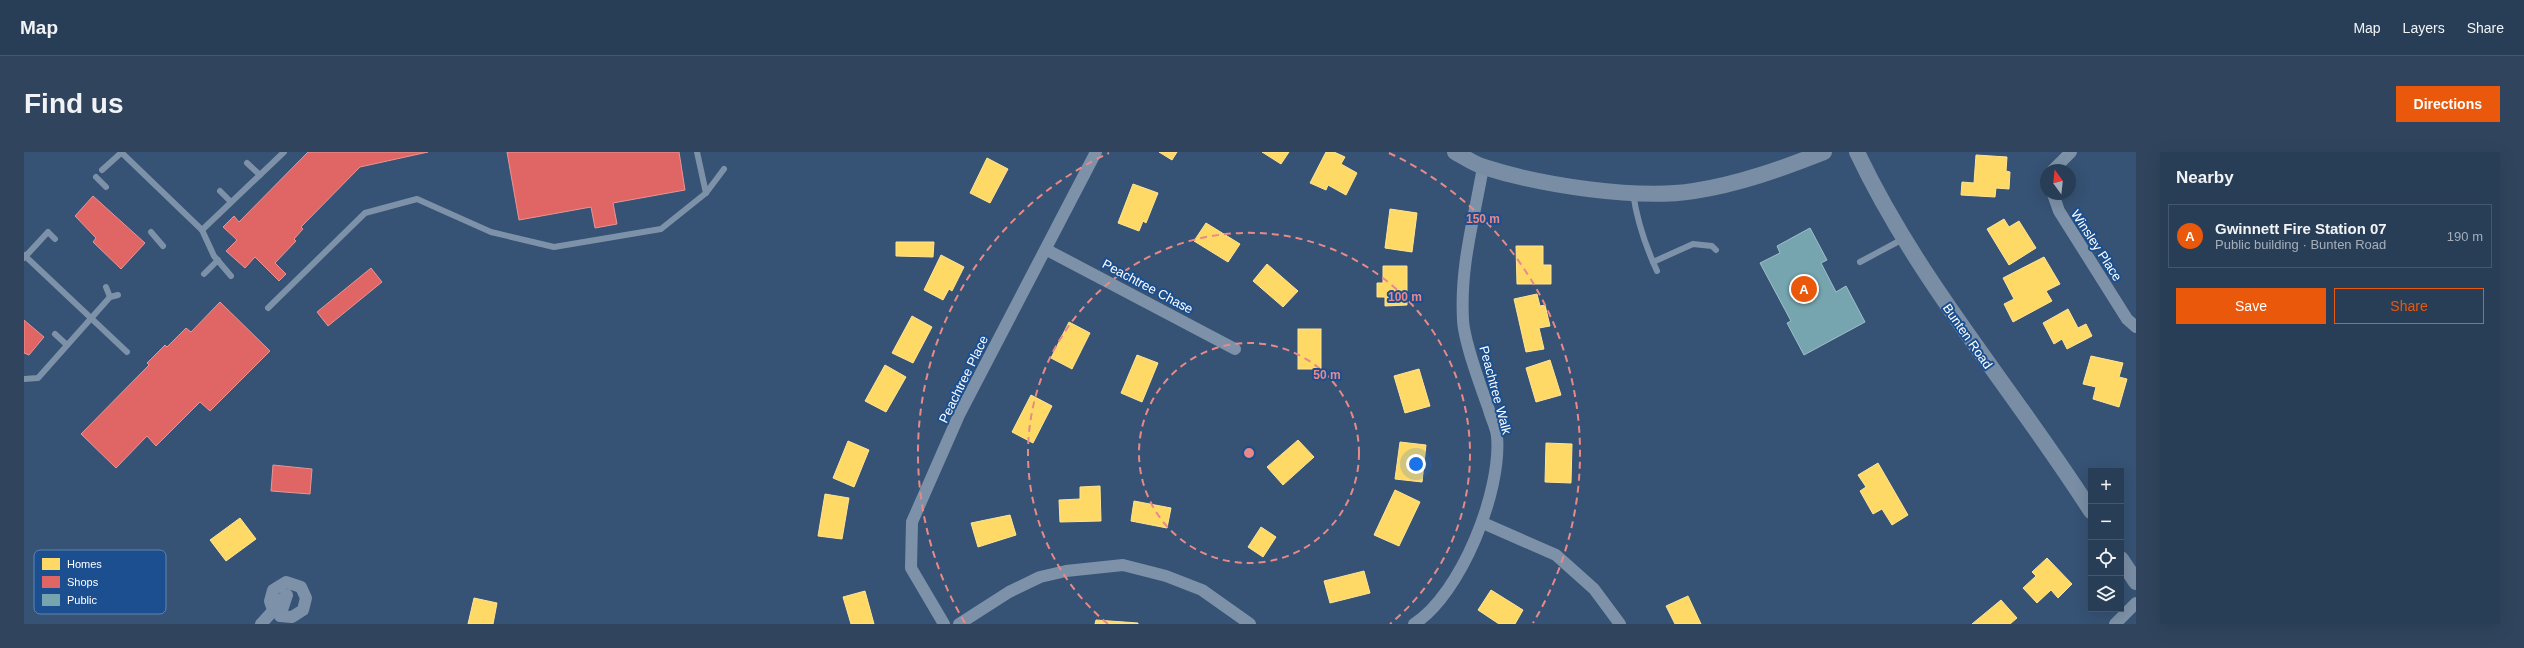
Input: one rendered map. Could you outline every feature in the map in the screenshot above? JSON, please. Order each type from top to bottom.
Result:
[{"type":"street","name":"Peachtree Place","points":[[944,624],[911,568],[912,522],[959,415],[1019,299],[1047,250],[1096,152]]},
{"type":"street","points":[[1455,152],[1483,167],[1539,180],[1633,193],[1693,191],[1771,174],[1824,152]]},
{"type":"street","name":"Bunten Road","points":[[1858,152],[1903,239],[1976,349],[2068,476],[2088,506]]},
{"type":"street","points":[[2059,164],[2071,152]]},
{"type":"street","name":"Peachtree Walk","points":[[1414,624],[1426,617],[1452,582],[1483,523],[1496,463],[1497,435],[1463,321],[1464,258],[1483,167]]},
{"type":"street","name":"Winsley Place","points":[[2055,200],[2059,211],[2127,319],[2136,327]]},
{"type":"street","name":"Peachtree Chase","points":[[1047,250],[1235,349]]},
{"type":"street","points":[[1483,523],[1556,555],[1594,589],[1620,624]]},
{"type":"street","points":[[2124,564],[2136,582]]},
{"type":"street","points":[[959,624],[1009,592],[1040,577],[1066,571],[1123,565],[1166,576],[1202,590],[1250,624]]},
{"type":"street","points":[[262,624],[287,595]]},
{"type":"street","points":[[2115,624],[2136,604]]},
{"type":"lane","points":[[102,170],[121,152],[202,230],[218,260],[231,276]]},
{"type":"lane","points":[[202,230],[284,152]]},
{"type":"lane","points":[[696,152],[706,193]]},
{"type":"lane","points":[[247,163],[260,175]]},
{"type":"lane","points":[[268,308],[365,213],[417,199],[491,232],[554,247],[661,229],[706,193],[724,169]]},
{"type":"lane","points":[[96,177],[106,187]]},
{"type":"lane","points":[[220,191],[231,202]]},
{"type":"lane","points":[[1633,193],[1636,217],[1657,271]]},
{"type":"lane","points":[[55,239],[48,232],[25,256],[127,352]]},
{"type":"lane","points":[[152,232],[164,246]]},
{"type":"lane","points":[[1860,262],[1903,239]]},
{"type":"lane","points":[[1653,262],[1693,244],[1712,246],[1716,250]]},
{"type":"lane","points":[[204,274],[218,260]]},
{"type":"lane","points":[[106,287],[110,297]]},
{"type":"lane","points":[[24,379],[38,378],[110,297],[118,295]]},
{"type":"lane","points":[[55,334],[67,345]]},
{"type":"building: Homes","points":[[1159,152],[1177,152],[1172,160]]},
{"type":"building: Homes","points":[[1262,152],[1289,152],[1281,164]]},
{"type":"building: Homes","points":[[1326,152],[1334,152],[1345,157],[1341,164],[1357,173],[1346,195],[1328,185],[1326,190],[1310,183]]},
{"type":"building: Homes","points":[[1976,155],[2007,157],[2006,171],[2010,172],[2009,189],[1996,188],[1995,197],[1961,195],[1962,182],[1974,183]]},
{"type":"building: Homes","points":[[987,158],[1008,169],[990,203],[970,193]]},
{"type":"building: Homes","points":[[1133,184],[1158,193],[1146,223],[1143,221],[1139,231],[1118,223]]},
{"type":"building: Homes","points":[[1390,209],[1417,213],[1412,252],[1385,248]]},
{"type":"building: Homes","points":[[2004,219],[2009,227],[2019,221],[2036,248],[2009,265],[1987,229]]},
{"type":"building: Homes","points":[[1206,223],[1240,244],[1228,262],[1194,241]]},
{"type":"building: Homes","points":[[896,242],[934,242],[933,257],[896,256]]},
{"type":"building: Homes","points":[[1516,246],[1543,246],[1543,265],[1551,265],[1551,284],[1517,284]]},
{"type":"building: Homes","points":[[941,255],[964,267],[952,291],[949,289],[943,300],[924,290]]},
{"type":"building: Homes","points":[[2044,257],[2060,284],[2046,291],[2052,301],[2013,322],[2004,304],[2014,299],[2003,278]]},
{"type":"building: Homes","points":[[1267,264],[1298,291],[1283,307],[1253,281]]},
{"type":"building: Homes","points":[[1383,266],[1407,266],[1407,305],[1385,306],[1385,297],[1377,297],[1377,283],[1383,283]]},
{"type":"building: Homes","points":[[1537,294],[1540,306],[1545,305],[1550,326],[1539,328],[1544,349],[1526,352],[1514,299]]},
{"type":"building: Homes","points":[[2068,309],[2078,328],[2086,324],[2092,336],[2067,349],[2062,339],[2054,344],[2043,323]]},
{"type":"building: Homes","points":[[912,316],[932,327],[913,363],[892,353]]},
{"type":"building: Homes","points":[[1069,322],[1090,333],[1072,369],[1051,358]]},
{"type":"building: Homes","points":[[1298,329],[1321,329],[1321,369],[1298,369]]},
{"type":"building: Homes","points":[[1137,355],[1158,363],[1142,402],[1121,393]]},
{"type":"building: Homes","points":[[2091,356],[2123,363],[2119,377],[2127,379],[2119,407],[2093,399],[2096,387],[2083,384]]},
{"type":"building: Homes","points":[[1550,360],[1561,395],[1536,402],[1526,368]]},
{"type":"building: Homes","points":[[885,365],[906,377],[886,412],[865,401]]},
{"type":"building: Homes","points":[[1419,369],[1430,406],[1405,413],[1394,376]]},
{"type":"building: Homes","points":[[1031,395],[1052,406],[1033,443],[1012,432]]},
{"type":"building: Homes","points":[[1298,440],[1314,457],[1283,485],[1267,467]]},
{"type":"building: Homes","points":[[848,441],[869,450],[854,487],[833,478]]},
{"type":"building: Homes","points":[[1400,442],[1426,445],[1422,482],[1395,479]]},
{"type":"building: Homes","points":[[1546,443],[1572,444],[1571,483],[1545,482]]},
{"type":"building: Homes","points":[[1878,463],[1908,515],[1892,525],[1882,509],[1873,514],[1860,491],[1866,487],[1858,475]]},
{"type":"building: Homes","points":[[1100,486],[1101,521],[1060,522],[1059,500],[1080,499],[1080,487]]},
{"type":"building: Homes","points":[[1395,490],[1420,502],[1399,546],[1374,535]]},
{"type":"building: Homes","points":[[825,494],[849,498],[842,539],[818,536]]},
{"type":"building: Homes","points":[[1134,501],[1171,508],[1167,528],[1131,521]]},
{"type":"building: Homes","points":[[1010,515],[1016,535],[978,547],[971,523]]},
{"type":"building: Homes","points":[[240,518],[256,539],[226,561],[210,540]]},
{"type":"building: Homes","points":[[1261,527],[1276,537],[1263,557],[1248,547]]},
{"type":"building: Homes","points":[[2047,558],[2072,584],[2058,598],[2051,590],[2037,603],[2023,588],[2036,576],[2032,572]]},
{"type":"building: Homes","points":[[1364,571],[1370,593],[1330,603],[1324,581]]},
{"type":"building: Homes","points":[[1491,590],[1523,610],[1515,624],[1499,624],[1478,610]]},
{"type":"building: Homes","points":[[865,591],[874,624],[851,624],[843,597]]},
{"type":"building: Homes","points":[[1688,596],[1701,624],[1675,624],[1666,606]]},
{"type":"building: Homes","points":[[474,598],[497,603],[493,624],[468,624]]},
{"type":"building: Homes","points":[[2001,600],[2017,618],[2010,624],[1972,624]]},
{"type":"building: Homes","points":[[1096,620],[1138,623],[1138,624],[1095,624]]},
{"type":"building: Shops","points":[[308,152],[428,152],[360,167],[301,227],[303,229],[294,239],[296,241],[275,263],[286,274],[279,281],[255,257],[245,268],[226,251],[237,240],[223,227],[234,216],[239,222]]},
{"type":"building: Shops","points":[[507,152],[679,152],[685,190],[613,203],[617,224],[595,228],[591,207],[519,220]]},
{"type":"building: Shops","points":[[93,196],[145,243],[121,269],[93,242],[96,238],[75,216]]},
{"type":"building: Shops","points":[[371,268],[382,282],[328,326],[317,312]]},
{"type":"building: Shops","points":[[220,302],[270,351],[210,411],[200,402],[156,446],[147,436],[116,468],[81,434],[149,365],[147,363],[165,345],[167,347],[186,328],[191,332]]},
{"type":"building: Shops","points":[[24,320],[44,337],[29,355],[24,353]]},
{"type":"building: Shops","points":[[273,465],[312,469],[310,494],[271,491]]},
{"type":"building: Public","points":[[1810,228],[1827,260],[1821,263],[1836,292],[1846,286],[1865,322],[1804,355],[1787,323],[1791,321],[1760,263],[1780,253],[1777,246]]},
{"type":"place","name":"Gwinnett Fire Station 07","points":[[1804,289]]}]
